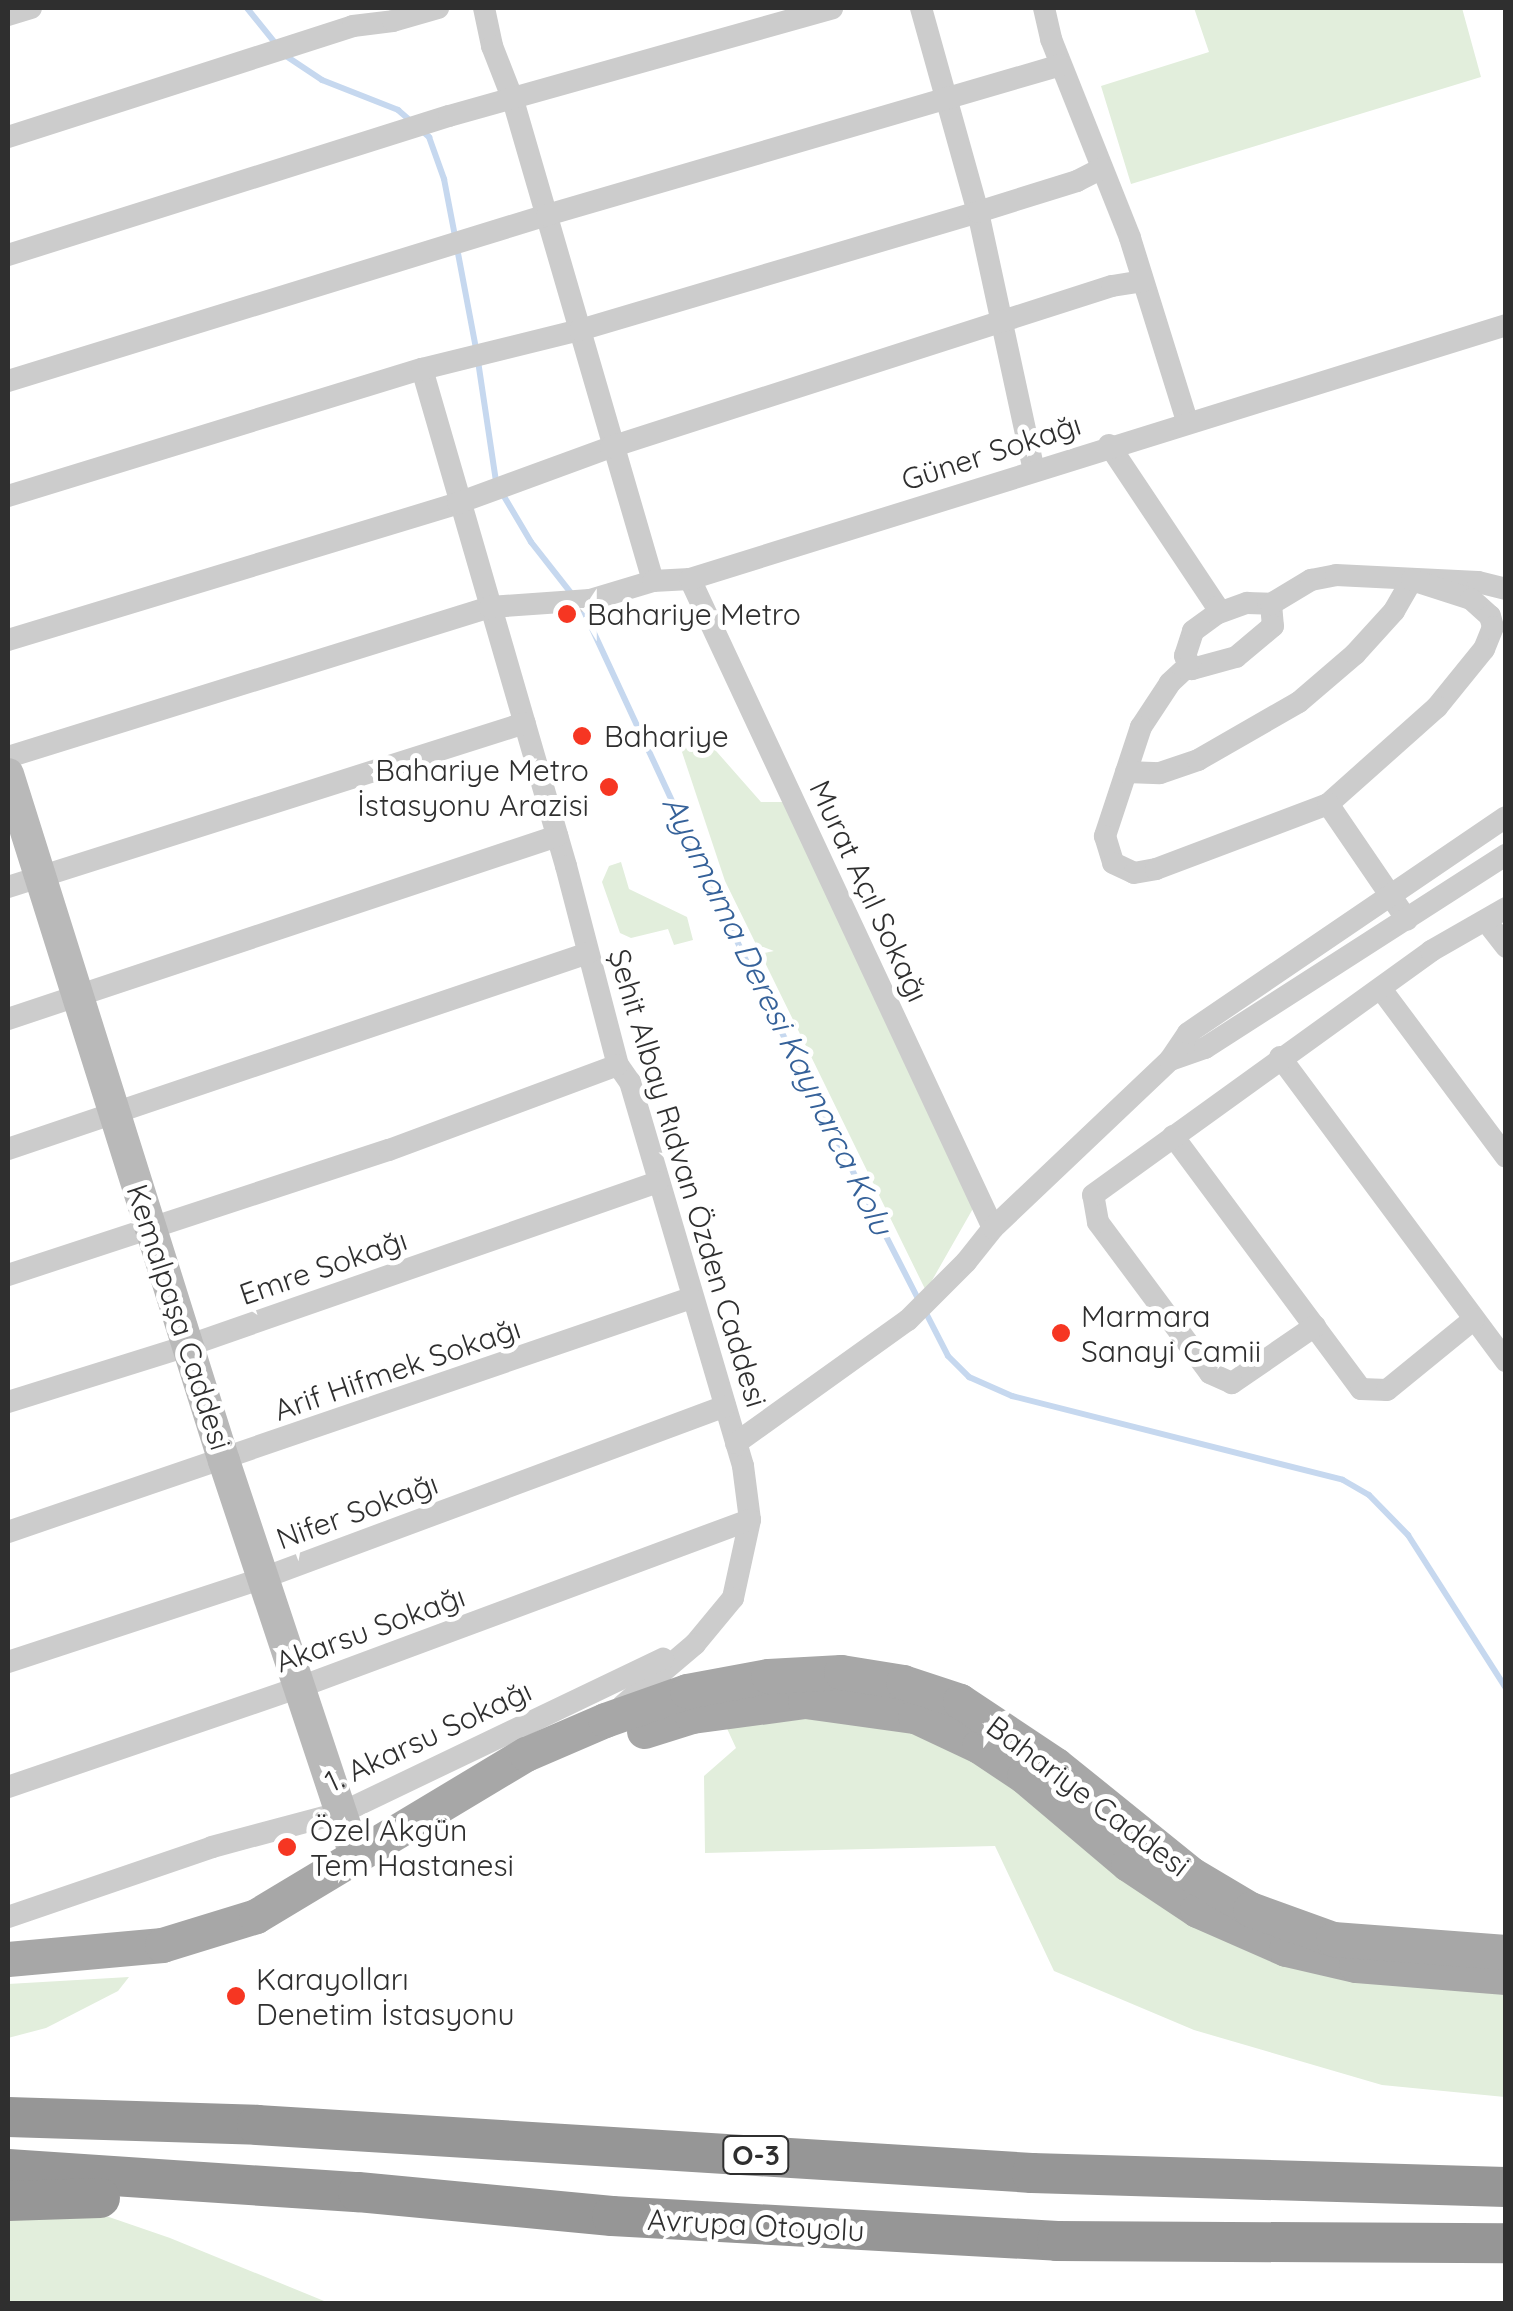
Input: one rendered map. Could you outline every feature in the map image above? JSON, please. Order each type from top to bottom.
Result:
[{"type":"highway","name":"O-3","points":[[8,2116],[294,2127],[1032,2172],[1506,2187]]},
{"type":"highway","name":"Avrupa Otoyolu","points":[[8,2169],[731,2225],[1056,2242],[1219,2246],[1506,2243]]},
{"type":"highway","points":[[8,2201],[125,2198],[222,2203],[398,2198]]},
{"type":"main road","name":"Kemalpaşa Caddesi","points":[[8,774],[224,1460],[356,1858]]},
{"type":"main road","name":"Bahariye Caddesi","points":[[8,1959],[162,1944],[256,1916],[526,1754],[605,1720],[688,1691],[768,1676],[841,1672],[904,1682],[960,1701],[1056,1764],[1191,1874],[1250,1908],[1333,1939],[1506,1952]]},
{"type":"main road","points":[[8,1971],[114,1964],[196,1952],[269,1926],[504,1786],[584,1750],[692,1716],[805,1701],[916,1716],[978,1746],[1024,1776],[1128,1864],[1197,1910],[1286,1950],[1356,1965],[1506,1977]]},
{"type":"street","points":[[8,14],[30,8]]},
{"type":"street","points":[[8,137],[294,45],[350,17],[393,21],[438,8]]},
{"type":"street","points":[[484,8],[492,46],[513,100],[611,447],[653,580]]},
{"type":"street","points":[[8,255],[410,128],[832,8]]},
{"type":"street","points":[[921,8],[978,212],[1034,470]]},
{"type":"street","points":[[1044,8],[1046,27],[1143,281],[1187,421]]},
{"type":"street","points":[[8,381],[546,215],[1061,65]]},
{"type":"street","points":[[8,496],[422,369],[580,330],[978,212],[1077,181],[1102,168]]},
{"type":"street","points":[[8,640],[458,503],[611,447],[1112,286],[1143,281]]},
{"type":"street","name":"Güner Sokağı","points":[[8,756],[490,608],[590,600],[653,580],[690,579],[1109,445],[1506,325]]},
{"type":"street","points":[[422,369],[458,503]]},
{"type":"street","points":[[1109,445],[1216,608],[1216,614]]},
{"type":"street","name":"Şehit Albay Rıdvan Özden Caddesi","points":[[458,503],[525,723],[618,1065],[630,1082],[736,1443],[750,1520],[733,1598],[695,1644],[605,1720]]},
{"type":"street","points":[[1188,666],[1185,656],[1193,631],[1216,614],[1247,603],[1271,604],[1311,580],[1336,575],[1478,582],[1506,589]]},
{"type":"street","name":"Murat Açıl Sokağı","points":[[690,579],[994,1228]]},
{"type":"street","points":[[1188,666],[1148,714],[1104,836],[1112,862],[1134,872],[1156,870],[1328,804],[1437,707],[1492,636],[1490,616],[1471,599],[1412,580]]},
{"type":"street","points":[[1126,772],[1160,773],[1198,760],[1298,702],[1355,654],[1394,611],[1412,580]]},
{"type":"street","points":[[1188,666],[1206,668],[1251,648],[1273,626],[1271,604]]},
{"type":"street","points":[[8,887],[525,723]]},
{"type":"street","points":[[1328,804],[1408,920]]},
{"type":"street","points":[[736,1443],[908,1320],[994,1228],[1170,1060],[1188,1033],[1388,893],[1506,818]]},
{"type":"street","points":[[8,1019],[557,836]]},
{"type":"street","points":[[1170,1060],[1205,1048],[1506,854]]},
{"type":"street","points":[[1315,1326],[1232,1384],[1210,1373],[1098,1222],[1093,1195],[1280,1056],[1431,951],[1496,914],[1506,948]]},
{"type":"street","points":[[8,1149],[588,952]]},
{"type":"street","points":[[1381,989],[1506,1157]]},
{"type":"street","points":[[1280,1056],[1506,1361]]},
{"type":"street","points":[[8,1275],[389,1150],[618,1065]]},
{"type":"street","points":[[1173,1136],[1361,1388],[1387,1390],[1474,1319]]},
{"type":"street","name":"Emre Sokağı","points":[[8,1402],[190,1345],[657,1182]]},
{"type":"street","name":"Arif Hifmek Sokağı","points":[[8,1532],[691,1298]]},
{"type":"street","name":"Nifer Sokağı","points":[[8,1662],[263,1578],[724,1406]]},
{"type":"street","name":"Akarsu Sokağı","points":[[8,1787],[300,1687],[750,1520]]},
{"type":"street","name":"1. Akarsu Sokağı","points":[[8,1917],[212,1847],[343,1812],[695,1644]]},
{"type":"green space","points":[[1194,8],[1462,8],[1481,77],[1131,184],[1101,86],[1209,52]]},
{"type":"green space","points":[[702,735],[761,802],[783,802],[975,1205],[926,1291],[725,881],[680,746]]},
{"type":"green space","points":[[621,862],[629,889],[687,917],[693,940],[674,945],[668,929],[631,938],[620,933],[602,882],[609,866]]},
{"type":"green space","points":[[945,1706],[1161,1907],[1505,1974],[1505,2097],[1382,2085],[1194,2030],[1054,1971],[995,1846],[705,1853],[704,1776],[736,1748],[718,1709]]},
{"type":"green space","points":[[129,1977],[118,1991],[46,2028],[8,2038],[8,1984]]},
{"type":"green space","points":[[109,2217],[329,2303],[8,2304],[8,2220]]},
{"type":"waterway","name":"Ayamama Deresi Kaynarca Kolu","points":[[247,8],[276,44]]},
{"type":"waterway","name":"Ayamama Deresi Kaynarca Kolu","points":[[283,54],[322,80],[398,110],[412,122]]},
{"type":"waterway","name":"Ayamama Deresi Kaynarca Kolu","points":[[421,130],[429,137],[444,179],[455,236]]},
{"type":"waterway","name":"Ayamama Deresi Kaynarca Kolu","points":[[457,248],[476,349]]},
{"type":"waterway","name":"Ayamama Deresi Kaynarca Kolu","points":[[478,361],[496,482]]},
{"type":"waterway","name":"Ayamama Deresi Kaynarca Kolu","points":[[502,493],[531,542],[571,593]]},
{"type":"waterway","name":"Ayamama Deresi Kaynarca Kolu","points":[[582,607],[759,988],[920,1302]]},
{"type":"waterway","name":"Ayamama Deresi Kaynarca Kolu","points":[[926,1313],[948,1356],[969,1377],[1012,1396],[1343,1480],[1369,1495],[1408,1535],[1506,1688]]},
{"type":"place","name":"Bahariye Metro","points":[[567,614]]},
{"type":"place","name":"Bahariye","points":[[582,736]]},
{"type":"place","name":"Bahariye Metro İstasyonu Arazisi","points":[[609,787]]},
{"type":"place","name":"Marmara Sanayi Camii","points":[[1061,1333]]},
{"type":"place","name":"Özel Akgün Tem Hastanesi","points":[[287,1847]]},
{"type":"place","name":"Karayolları Denetim İstasyonu","points":[[236,1996]]}]
